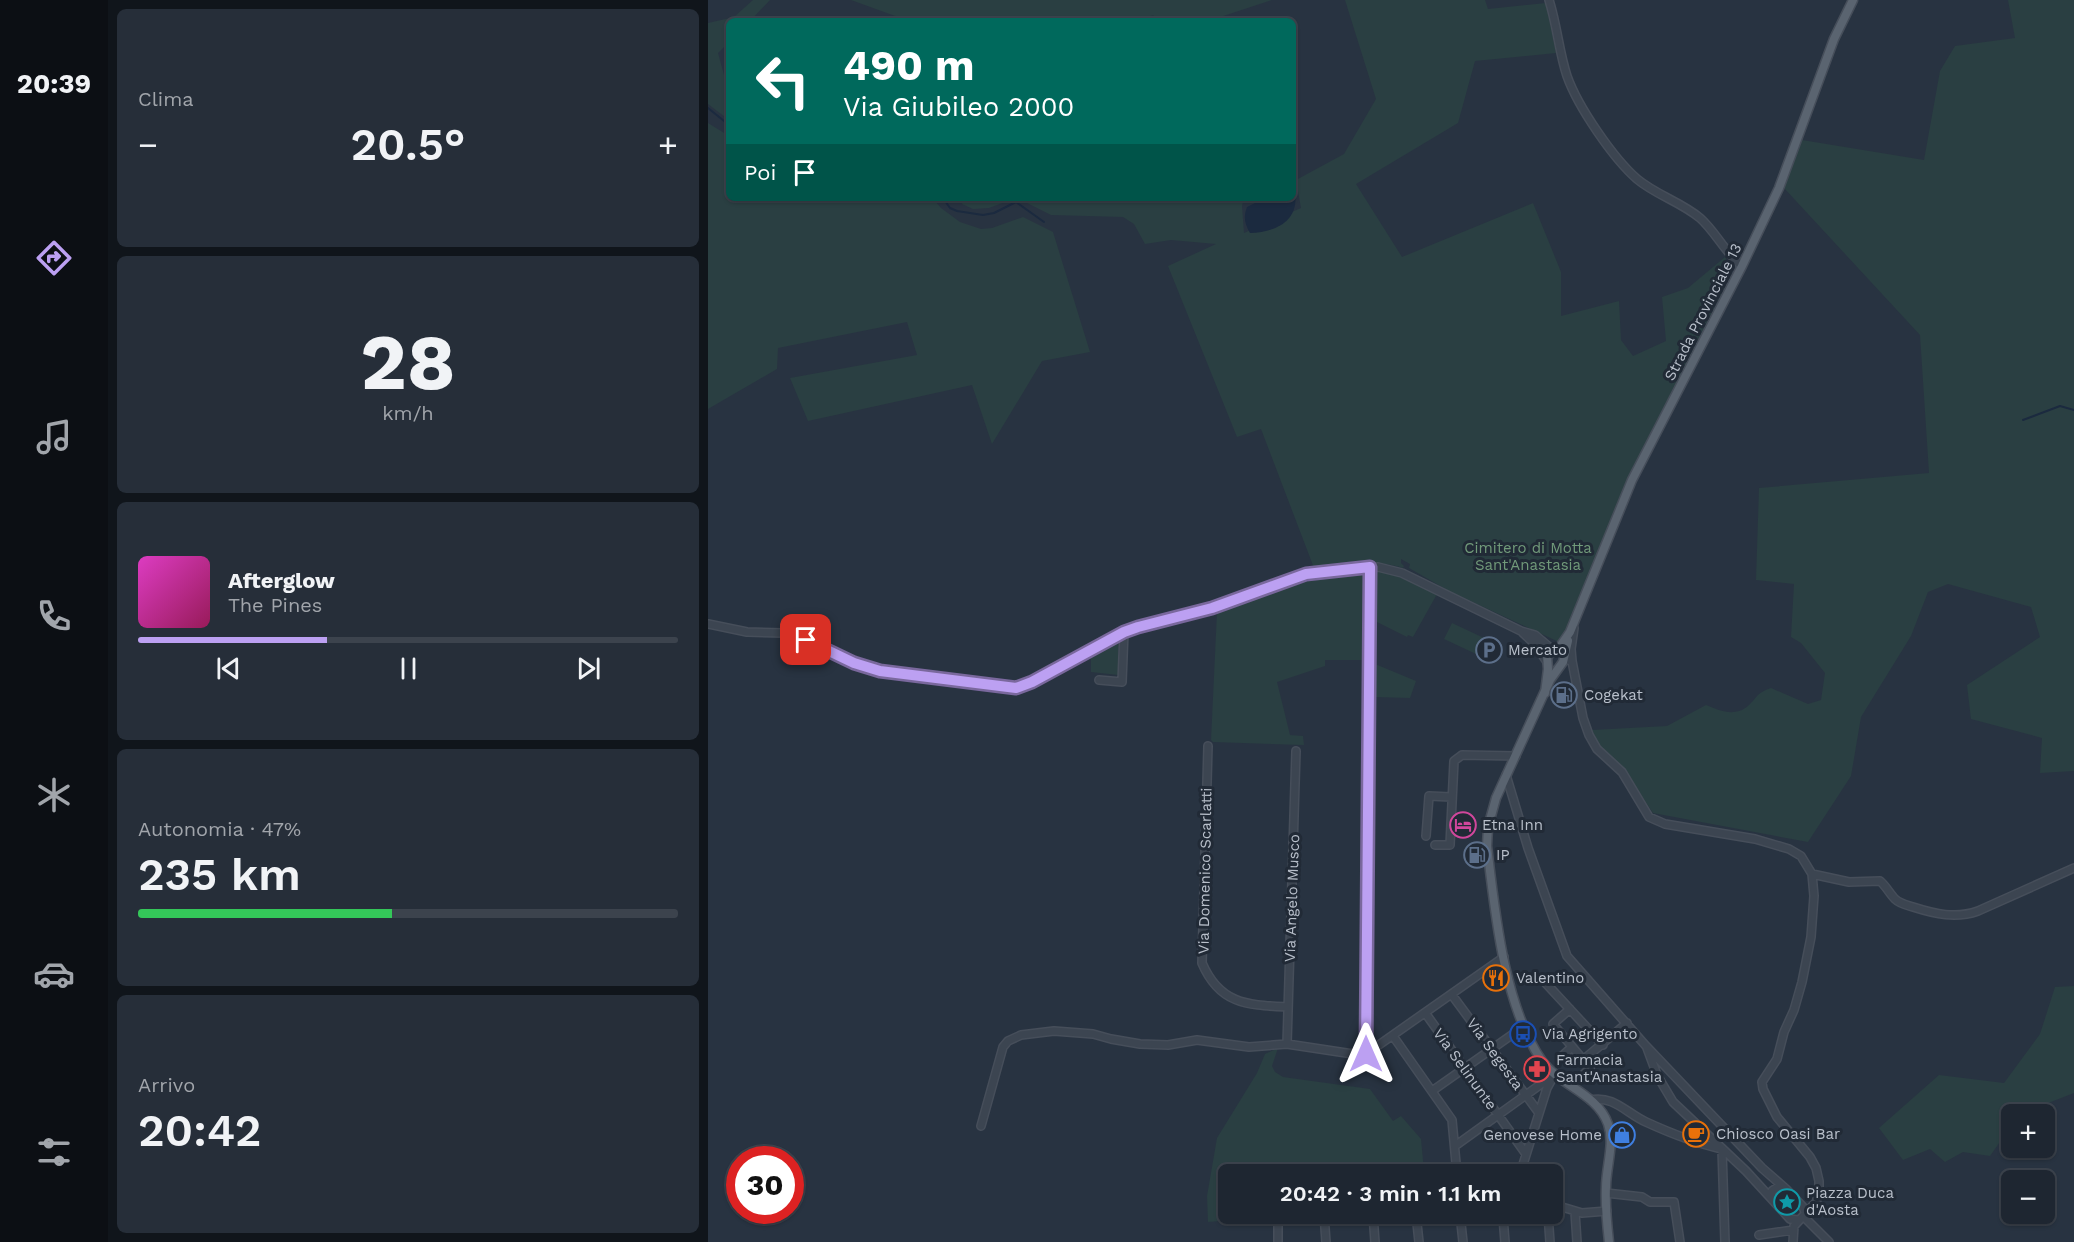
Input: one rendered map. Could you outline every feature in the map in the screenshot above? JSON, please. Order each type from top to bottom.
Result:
[{"type":"main road","name":"Strada Provinciale 13","points":[[1570,632],[1632,480],[1742,266],[1779,188],[1834,39],[1853,0]]},
{"type":"main road","points":[[1545,693],[1549,654],[1563,644],[1570,632]]},
{"type":"main road","points":[[1570,632],[1566,659],[1558,668],[1545,693],[1506,775],[1491,813],[1487,838],[1504,957],[1510,988],[1523,1027],[1544,1063],[1590,1100],[1605,1117],[1611,1135],[1606,1193],[1608,1242]]},
{"type":"main road","points":[[1555,651],[1560,652],[1566,659]]},
{"type":"main road","points":[[1547,663],[1551,667],[1558,668]]},
{"type":"street","points":[[1549,0],[1571,86],[1614,154],[1637,178],[1686,208],[1707,225],[1742,266]]},
{"type":"street","points":[[1366,1054],[1370,567]]},
{"type":"street","points":[[708,624],[747,632],[783,633],[796,636],[854,663],[880,671],[1016,688],[1138,627],[1212,608],[1306,574],[1378,567],[1402,573],[1521,631],[1535,635],[1555,651]]},
{"type":"street","points":[[1575,619],[1571,649],[1566,659],[1589,735],[1597,749],[1622,772],[1649,817],[1665,824],[1755,839],[1789,849],[1801,856],[1812,874],[1814,896],[1811,938],[1804,974],[1777,1059],[1762,1082],[1763,1089],[1777,1117],[1810,1157],[1819,1181],[1819,1195],[1793,1230],[1793,1242]]},
{"type":"street","points":[[1521,631],[1535,644],[1547,663]]},
{"type":"street","points":[[1099,680],[1122,682],[1124,632]]},
{"type":"street","name":"Via Domenico Scarlatti","points":[[1208,746],[1202,963],[1210,980],[1239,1002],[1288,1007]]},
{"type":"street","name":"Via Angelo Musco","points":[[1287,1044],[1296,751]]},
{"type":"street","points":[[1435,845],[1450,845],[1451,797],[1456,758],[1462,755],[1516,756]]},
{"type":"street","points":[[1506,775],[1528,848],[1567,956],[1646,1046],[1803,1207],[1803,1217],[1829,1242]]},
{"type":"street","points":[[1426,836],[1429,796],[1451,797]]},
{"type":"street","points":[[1812,874],[1849,882],[1880,880],[1896,900],[1902,903],[1953,916],[1978,911],[2074,868]]},
{"type":"street","points":[[981,1126],[1003,1047],[1008,1041],[1021,1035],[1036,1032],[1080,1032],[1140,1044],[1168,1045],[1197,1040],[1249,1047],[1287,1044],[1366,1054],[1504,957]]},
{"type":"street","points":[[1541,978],[1603,1045]]},
{"type":"street","name":"Via Segesta","points":[[1452,995],[1539,1113]]},
{"type":"street","points":[[1570,1009],[1553,1024],[1590,1068],[1581,1077]]},
{"type":"street","name":"Via Selinunte","points":[[1426,1014],[1526,1154]]},
{"type":"street","points":[[1583,1060],[1627,1023]]},
{"type":"street","points":[[1432,1091],[1523,1027]]},
{"type":"street","points":[[1393,1036],[1452,1120],[1456,1164]]},
{"type":"street","points":[[1646,1046],[1657,1075],[1673,1102],[1763,1189],[1790,1219],[1803,1217]]},
{"type":"street","points":[[1561,1057],[1572,1047]]},
{"type":"street","points":[[1657,1075],[1661,1066],[1665,1065]]},
{"type":"street","points":[[1455,1146],[1555,1074]]},
{"type":"street","points":[[1523,1164],[1546,1088],[1555,1074]]},
{"type":"street","points":[[1590,1100],[1601,1098],[1614,1102],[1642,1120],[1699,1144],[1722,1149]]},
{"type":"street","points":[[1722,1149],[1725,1242]]},
{"type":"street","points":[[1770,1197],[1772,1191],[1782,1185]]},
{"type":"street","points":[[1606,1193],[1642,1197],[1650,1202],[1674,1202],[1680,1242]]},
{"type":"street","points":[[1563,1208],[1575,1212],[1607,1210]]},
{"type":"street","points":[[1575,1212],[1577,1242]]},
{"type":"street","points":[[1278,1224],[1278,1242]]},
{"type":"street","points":[[1325,1224],[1326,1242]]},
{"type":"street","points":[[1374,1224],[1375,1242]]},
{"type":"street","points":[[1417,1224],[1419,1242]]},
{"type":"street","points":[[1461,1224],[1462,1242]]},
{"type":"street","points":[[1504,1224],[1505,1242]]},
{"type":"street","points":[[1549,1224],[1550,1242]]},
{"type":"street","points":[[1759,1235],[1793,1230]]},
{"type":"green space","points":[[753,0],[770,0],[753,18],[730,18],[734,17]]},
{"type":"green space","points":[[851,0],[1272,0],[1217,18],[1150,18],[1154,15],[1144,18],[901,18]]},
{"type":"green space","name":"Cimitero di Motta Sant'Anastasia","points":[[1345,0],[1485,0],[1488,9],[1546,3],[1556,53],[1475,61],[1458,123],[1356,184],[1402,257],[1533,203],[1561,272],[1561,316],[1619,301],[1621,340],[1633,356],[1666,341],[1662,297],[1688,288],[1725,257],[1733,270],[1630,475],[1561,643],[1449,591],[1409,568],[1410,564],[1401,559],[1403,568],[1369,563],[1314,568],[1261,429],[1237,437],[1168,266],[1216,244],[1171,240],[1145,244],[1134,224],[1123,217],[1051,215],[1023,201],[1243,201],[1244,233],[1301,208],[1296,180],[1344,154],[1376,99]]},
{"type":"green space","points":[[2008,0],[2074,0],[2074,771],[2040,773],[2042,738],[1971,719],[1967,685],[2040,637],[2031,607],[1948,584],[1928,592],[1911,636],[1861,717],[1851,776],[1808,842],[1653,813],[1623,769],[1599,746],[1592,730],[1667,726],[1706,705],[1722,711],[1738,711],[1771,688],[1808,704],[1821,700],[1825,673],[1801,643],[1791,637],[1794,584],[1756,580],[1759,488],[1929,473],[1920,335],[1784,188],[1802,140],[1924,160],[1940,71],[1955,46],[2015,38]]},
{"type":"green space","points":[[726,19],[726,45],[718,53],[726,82],[726,118],[708,104],[708,23]]},
{"type":"green space","points":[[708,123],[726,134],[726,201],[935,201],[960,222],[981,229],[992,228],[1023,217],[1053,232],[1090,352],[1042,361],[992,444],[972,385],[808,421],[790,378],[917,355],[907,322],[778,348],[777,369],[708,409]]},
{"type":"green space","points":[[963,201],[1008,201],[989,208],[973,209],[962,204]]},
{"type":"green space","points":[[1378,570],[1399,576],[1437,594],[1413,637],[1408,635],[1407,637],[1375,621],[1375,577]]},
{"type":"green space","points":[[1365,571],[1368,577],[1367,660],[1325,660],[1325,666],[1277,682],[1290,735],[1303,736],[1304,745],[1213,742],[1211,740],[1217,612],[1283,588],[1300,579],[1316,575]]},
{"type":"green space","points":[[1452,623],[1484,638],[1476,654],[1444,639]]},
{"type":"green space","points":[[1118,640],[1118,675],[1091,672],[1091,656]]},
{"type":"green space","points":[[1375,664],[1416,681],[1410,698],[1374,697]]},
{"type":"green space","points":[[2074,986],[2074,1093],[2046,1104],[2001,1104],[2001,1140],[1990,1156],[1963,1152],[1945,1162],[1930,1149],[1903,1160],[1879,1128],[1939,1075],[2004,1083],[2040,1034],[2055,987]]},
{"type":"green space","points":[[1278,1048],[1272,1066],[1275,1072],[1283,1077],[1370,1089],[1393,1121],[1401,1116],[1421,1139],[1423,1164],[1218,1164],[1218,1221],[1208,1222],[1207,1196],[1217,1138],[1257,1073],[1265,1054]]},
{"type":"water","points":[[1259,201],[1295,201],[1293,211],[1284,223],[1260,232],[1250,233],[1245,221],[1247,207]]},
{"type":"waterway","points":[[708,108],[726,123]]},
{"type":"waterway","points":[[945,201],[950,208],[957,211],[983,215],[994,213],[1016,202],[1044,222]]},
{"type":"waterway","points":[[2023,420],[2060,406],[2074,410]]},
{"type":"place","name":"Mercato","points":[[1489,650]]},
{"type":"place","name":"Cogekat","points":[[1564,695]]},
{"type":"place","name":"Etna Inn","points":[[1463,825]]},
{"type":"place","name":"IP","points":[[1477,855]]},
{"type":"place","name":"Valentino","points":[[1496,978]]},
{"type":"place","name":"Via Agrigento","points":[[1523,1034]]},
{"type":"place","name":"Farmacia Sant'Anastasia","points":[[1537,1069]]},
{"type":"place","name":"Chiosco Oasi Bar","points":[[1696,1134]]},
{"type":"place","name":"Genovese Home","points":[[1622,1135]]},
{"type":"place","name":"Piazza Duca d'Aosta","points":[[1787,1202]]},
{"type":"route","points":[[806,640],[837,657],[880,671],[1016,688],[1138,627],[1212,608],[1306,574],[1370,567],[1366,1054]]}]
